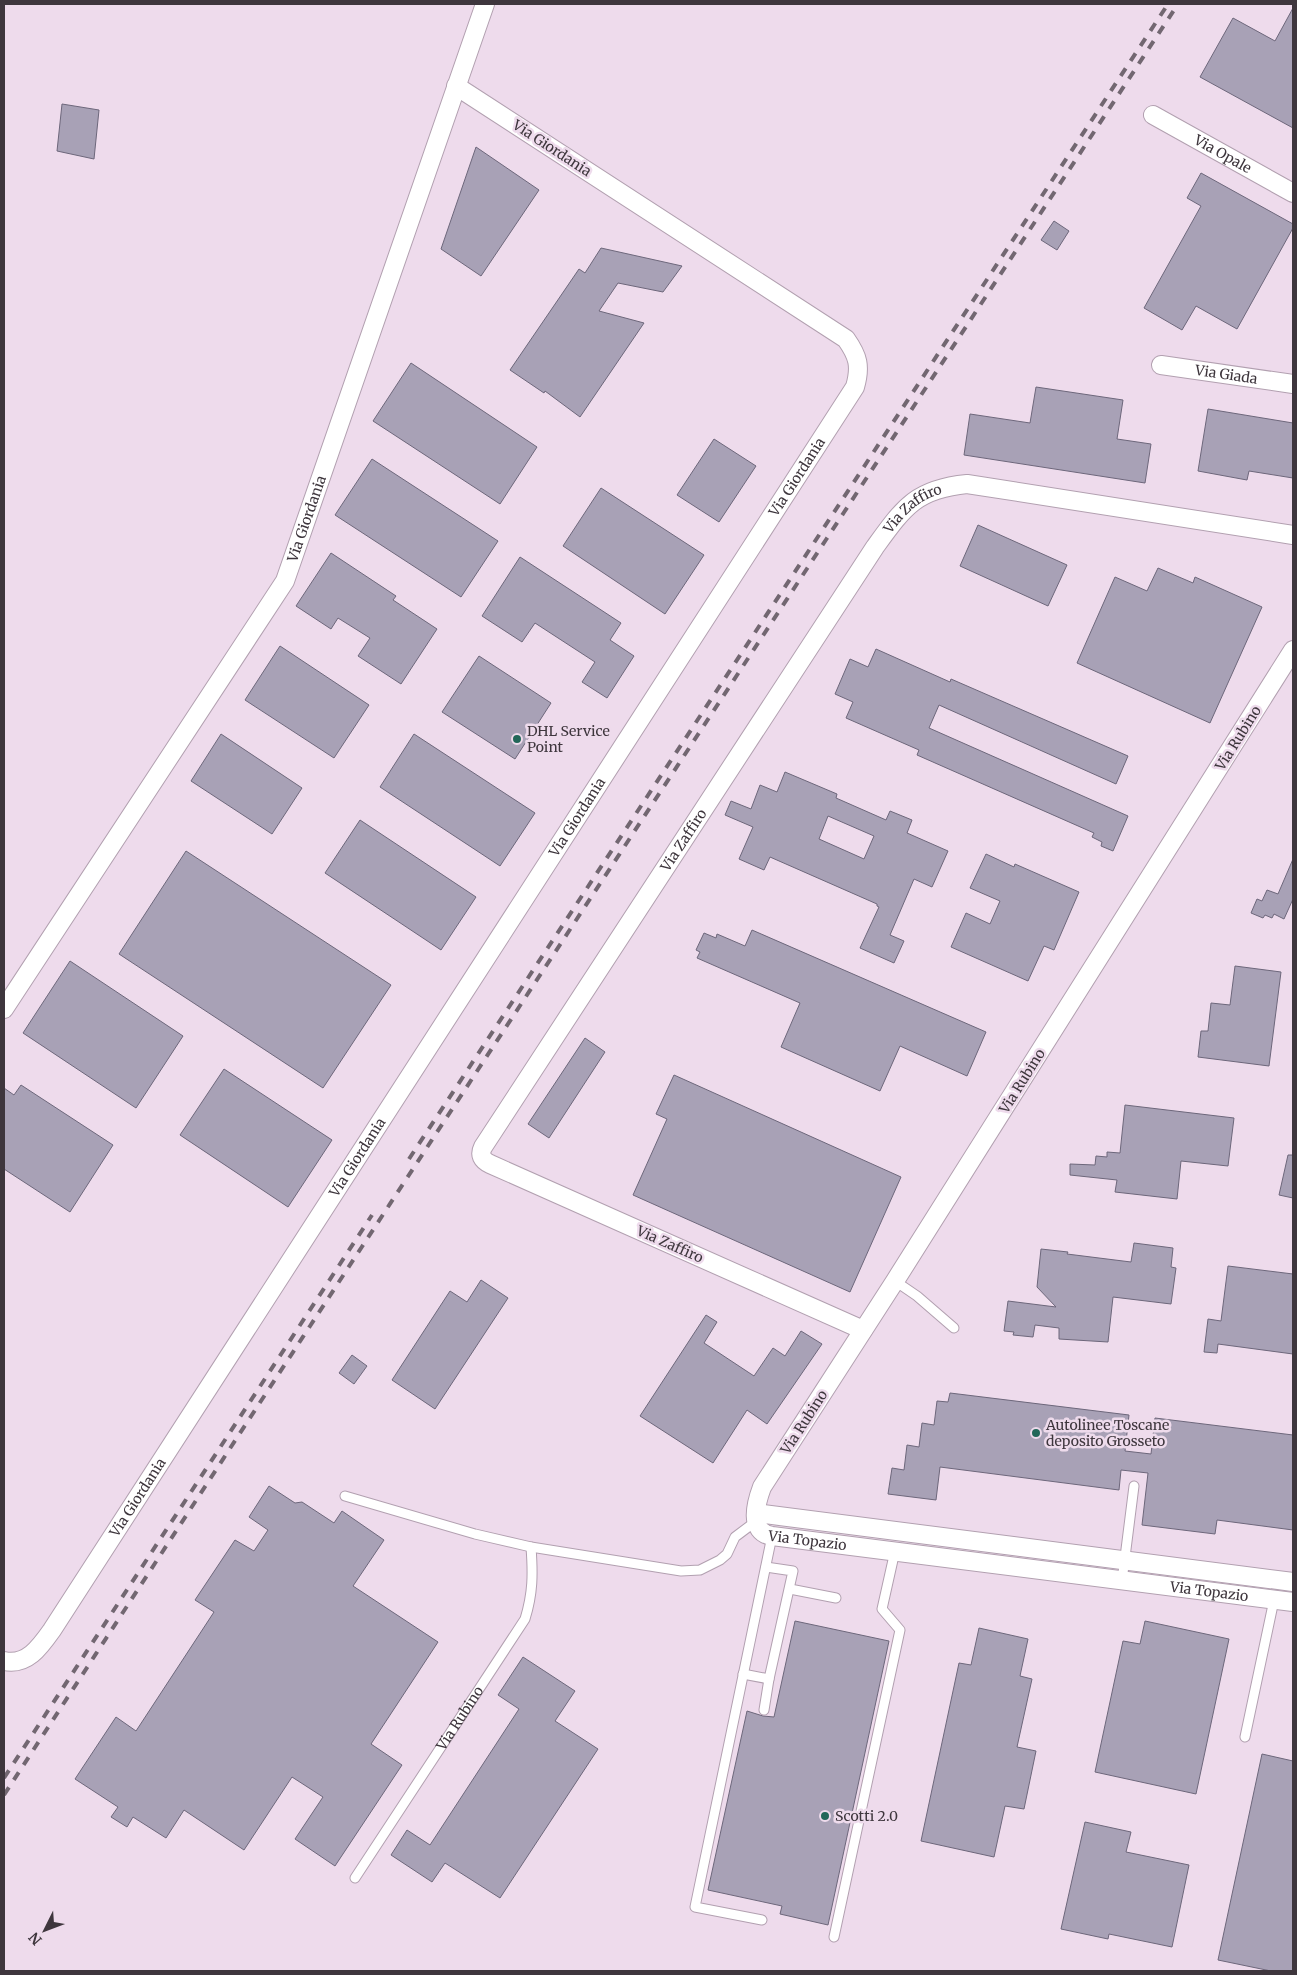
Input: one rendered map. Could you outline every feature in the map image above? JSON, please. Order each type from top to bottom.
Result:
[{"type":"street","name":"Via Giordania","points":[[4,1009],[285,581],[485,4]]},
{"type":"street","name":"Via Giordania","points":[[4,1661],[10,1663],[32,1656],[52,1630],[855,387],[859,374],[856,355],[846,339],[456,86]]},
{"type":"street","name":"Via Opale","points":[[1152,115],[1293,193]]},
{"type":"street","name":"Via Giada","points":[[1161,366],[1293,384]]},
{"type":"street","name":"Via Zaffiro","points":[[863,1330],[490,1164],[481,1155],[483,1147],[875,546],[898,515],[911,504],[928,492],[945,486],[967,484],[1293,535]]},
{"type":"street","name":"Via Rubino","points":[[756,1518],[758,1498],[762,1487],[895,1281],[1293,650]]},
{"type":"street","name":"Via Topazio","points":[[1293,1582],[1125,1560],[756,1518],[760,1531],[772,1536],[1293,1602]]},
{"type":"lane","points":[[895,1281],[917,1296],[954,1328]]},
{"type":"lane","points":[[1122,1580],[1134,1486]]},
{"type":"lane","points":[[345,1496],[475,1534],[531,1548],[681,1571],[700,1570],[720,1560],[727,1554],[735,1537],[756,1518]]},
{"type":"lane","points":[[762,1920],[695,1907],[772,1536]]},
{"type":"lane","name":"Via Rubino","points":[[355,1878],[525,1619],[531,1600],[533,1582],[531,1548]]},
{"type":"lane","points":[[834,1937],[900,1630],[882,1609],[894,1551]]},
{"type":"lane","points":[[764,1710],[793,1571],[766,1567]]},
{"type":"lane","points":[[790,1589],[836,1598]]},
{"type":"lane","points":[[1245,1737],[1274,1600]]},
{"type":"lane","points":[[743,1674],[769,1679]]},
{"type":"building","points":[[1293,8],[1293,128],[1200,77],[1233,18],[1275,41]]},
{"type":"building","points":[[62,104],[99,110],[94,159],[57,151]]},
{"type":"building","points":[[476,147],[539,190],[481,276],[441,249]]},
{"type":"building","points":[[1201,173],[1293,224],[1293,228],[1237,329],[1196,306],[1182,330],[1144,308],[1201,206],[1187,198]]},
{"type":"building","points":[[1054,221],[1069,231],[1057,250],[1041,240]]},
{"type":"building","points":[[601,248],[682,266],[663,292],[618,283],[599,311],[644,323],[580,417],[545,391],[544,393],[510,370],[579,269],[585,273]]},
{"type":"building","points":[[411,363],[537,447],[500,504],[373,421]]},
{"type":"building","points":[[1036,387],[1123,400],[1117,439],[1151,444],[1145,483],[964,455],[970,414],[1030,423]]},
{"type":"building","points":[[1208,409],[1293,423],[1293,478],[1249,471],[1247,480],[1198,471]]},
{"type":"building","points":[[714,439],[756,466],[719,522],[677,495]]},
{"type":"building","points":[[372,459],[498,541],[461,597],[335,515]]},
{"type":"building","points":[[601,488],[704,555],[665,614],[563,546]]},
{"type":"building","points":[[978,525],[1067,565],[1048,606],[960,566]]},
{"type":"building","points":[[331,553],[396,596],[393,600],[437,629],[401,684],[358,656],[370,638],[338,618],[331,629],[296,606]]},
{"type":"building","points":[[520,557],[621,623],[610,640],[634,656],[607,698],[582,682],[595,662],[535,623],[522,642],[482,616]]},
{"type":"building","points":[[1158,568],[1193,583],[1195,577],[1262,607],[1210,723],[1077,663],[1115,577],[1147,591]]},
{"type":"building","points":[[280,646],[369,705],[334,758],[245,700]]},
{"type":"building","points":[[876,649],[950,682],[951,679],[1128,756],[1116,784],[939,705],[929,728],[1128,816],[1113,851],[1101,846],[1102,842],[1092,837],[1094,833],[917,755],[919,750],[846,718],[853,702],[835,694],[850,659],[868,667]]},
{"type":"building","points":[[479,656],[551,703],[515,759],[442,712]]},
{"type":"building","points":[[221,734],[302,788],[272,834],[191,781]]},
{"type":"building","points":[[414,734],[535,813],[500,866],[380,787]]},
{"type":"building","points":[[785,772],[837,794],[836,798],[886,820],[890,811],[912,820],[907,833],[948,851],[932,887],[914,879],[890,935],[904,941],[894,963],[860,948],[879,907],[877,904],[770,857],[764,870],[739,859],[753,827],[725,815],[731,801],[751,809],[760,785],[777,792]],"holes":[[[828,816],[874,836],[864,859],[819,839]]]},
{"type":"building","points":[[360,820],[476,897],[441,950],[325,873]]},
{"type":"building","points":[[186,851],[391,985],[323,1088],[119,954]]},
{"type":"building","points":[[986,854],[1014,867],[1015,864],[1079,892],[1054,950],[1044,946],[1028,981],[951,947],[966,913],[990,924],[1000,901],[970,888]]},
{"type":"building","points":[[1293,859],[1293,899],[1284,919],[1274,914],[1272,918],[1265,915],[1263,918],[1251,913],[1257,899],[1262,901],[1267,890],[1278,894]]},
{"type":"building","points":[[752,930],[986,1032],[967,1076],[900,1046],[880,1091],[781,1047],[800,1003],[697,958],[700,952],[696,950],[704,933],[716,938],[717,934],[745,946]]},
{"type":"building","points":[[70,961],[183,1036],[136,1108],[23,1033]]},
{"type":"building","points":[[1235,966],[1281,972],[1269,1066],[1198,1057],[1201,1031],[1208,1031],[1211,1003],[1230,1005]]},
{"type":"building","points":[[585,1038],[605,1052],[549,1138],[528,1124]]},
{"type":"building","points":[[224,1069],[332,1140],[288,1207],[180,1135]]},
{"type":"building","points":[[674,1075],[901,1177],[850,1292],[633,1195],[667,1119],[656,1114]]},
{"type":"building","points":[[21,1085],[113,1145],[70,1212],[4,1169],[4,1088],[14,1095]]},
{"type":"building","points":[[1125,1105],[1234,1118],[1228,1166],[1181,1161],[1177,1199],[1115,1192],[1117,1180],[1070,1175],[1070,1164],[1095,1165],[1096,1156],[1107,1157],[1107,1152],[1120,1153]]},
{"type":"building","points":[[1288,1155],[1293,1155],[1293,1198],[1279,1195]]},
{"type":"building","points":[[1134,1243],[1173,1248],[1171,1267],[1176,1268],[1171,1304],[1113,1297],[1108,1342],[1059,1339],[1059,1328],[1035,1325],[1033,1337],[1013,1335],[1014,1332],[1004,1331],[1008,1301],[1056,1307],[1037,1287],[1041,1249],[1131,1262]]},
{"type":"building","points":[[1228,1266],[1293,1274],[1293,1354],[1218,1344],[1217,1353],[1204,1352],[1208,1319],[1221,1321]]},
{"type":"building","points":[[481,1280],[508,1298],[435,1409],[392,1380],[450,1291],[467,1302]]},
{"type":"building","points":[[706,1315],[717,1322],[704,1343],[754,1376],[773,1348],[785,1356],[801,1331],[822,1344],[767,1424],[747,1410],[713,1463],[640,1416]]},
{"type":"building","points":[[352,1355],[367,1366],[354,1384],[339,1373]]},
{"type":"building","points":[[950,1393],[1129,1415],[1125,1451],[1151,1454],[1155,1418],[1293,1435],[1293,1530],[1217,1520],[1215,1534],[1142,1525],[1148,1473],[1121,1470],[1119,1490],[940,1467],[936,1500],[888,1494],[892,1468],[904,1470],[907,1445],[919,1447],[922,1423],[934,1425],[937,1401],[948,1402]]},
{"type":"building","points":[[269,1486],[295,1503],[302,1502],[334,1523],[342,1511],[384,1540],[353,1586],[438,1642],[371,1744],[402,1765],[335,1866],[295,1839],[323,1797],[292,1777],[244,1850],[184,1810],[166,1838],[133,1817],[127,1827],[111,1817],[118,1807],[75,1779],[116,1717],[136,1731],[214,1612],[195,1600],[235,1540],[254,1551],[268,1530],[249,1517]]},
{"type":"building","points":[[795,1621],[889,1641],[828,1925],[780,1914],[782,1906],[708,1890],[747,1711],[774,1717]]},
{"type":"building","points":[[1145,1621],[1229,1639],[1196,1794],[1095,1772],[1123,1641],[1140,1644]]},
{"type":"building","points":[[979,1628],[1028,1639],[1020,1676],[1032,1679],[1017,1747],[1036,1751],[1024,1809],[1005,1806],[994,1857],[921,1841],[959,1663],[971,1665]]},
{"type":"building","points":[[523,1657],[575,1691],[555,1721],[598,1749],[500,1898],[445,1863],[432,1882],[391,1855],[407,1830],[430,1845],[519,1709],[498,1695]]},
{"type":"building","points":[[1262,1754],[1293,1761],[1293,1971],[1271,1971],[1218,1960]]},
{"type":"building","points":[[1085,1822],[1131,1832],[1126,1852],[1189,1865],[1172,1947],[1109,1934],[1108,1939],[1061,1929]]},
{"type":"railway","points":[[409,1159],[1168,4]]},
{"type":"railway","points":[[4,1795],[1178,4]]},
{"type":"railway","points":[[4,1778],[372,1215]]},
{"type":"place","name":"DHL Service Point","points":[[517,739]]},
{"type":"place","name":"Autolinee Toscane deposito Grosseto","points":[[1036,1433]]},
{"type":"place","name":"Scotti 2.0","points":[[825,1816]]}]
